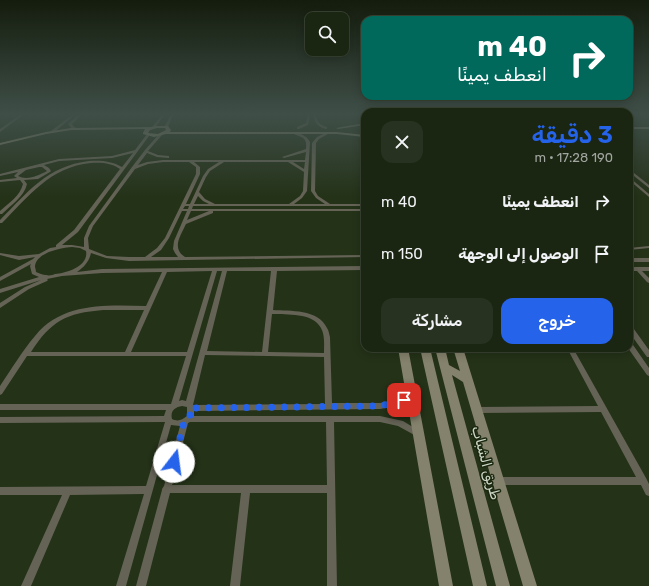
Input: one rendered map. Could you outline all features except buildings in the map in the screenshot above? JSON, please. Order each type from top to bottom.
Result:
[{"type":"street","points":[[0,149],[25,142]]},
{"type":"street","points":[[51,250],[72,235],[80,226],[142,142]]},
{"type":"street","points":[[63,275],[85,264],[89,254],[87,250],[86,238],[92,226],[133,168],[154,142]]},
{"type":"street","points":[[289,205],[298,200],[305,191],[308,142]]},
{"type":"street","points":[[315,142],[313,191],[317,197],[330,205]]},
{"type":"street","points":[[284,159],[307,150]]},
{"type":"street","points":[[0,181],[32,179],[55,171],[76,161],[112,157],[136,151]]},
{"type":"street","points":[[146,151],[164,159],[190,161],[260,159]]},
{"type":"street","points":[[133,168],[164,159],[307,159]]},
{"type":"street","points":[[284,159],[306,171]]},
{"type":"street","points":[[147,258],[164,244],[199,172],[198,167],[190,161]]},
{"type":"street","points":[[183,258],[179,256],[174,249],[176,241],[207,172],[212,167],[224,161]]},
{"type":"street","points":[[0,176],[50,162],[106,162],[118,165],[122,169]]},
{"type":"street","points":[[0,222],[47,174],[48,169],[46,167],[32,167]]},
{"type":"street","points":[[0,213],[23,191],[25,184],[16,176],[26,168]]},
{"type":"street","points":[[199,172],[207,172]]},
{"type":"street","points":[[633,173],[649,187]]},
{"type":"street","points":[[633,182],[649,196]]},
{"type":"street","points":[[305,191],[313,191]]},
{"type":"street","points":[[197,192],[204,200],[218,208]]},
{"type":"street","points":[[184,224],[218,208],[330,205],[361,208]]},
{"type":"street","points":[[182,208],[361,206]]},
{"type":"street","points":[[80,226],[92,226]]},
{"type":"street","points":[[0,254],[19,258],[40,255],[51,250],[72,245],[106,257],[190,258],[361,256]]},
{"type":"street","points":[[633,249],[649,248]]},
{"type":"street","points":[[40,255],[32,264],[32,269],[34,273],[46,277]]},
{"type":"street","points":[[186,270],[190,258]]},
{"type":"street","points":[[0,278],[35,260]]},
{"type":"street","points":[[633,260],[649,260]]},
{"type":"street","points":[[0,306],[27,288],[63,275],[102,271],[361,268]]},
{"type":"street","points":[[633,269],[649,270]]},
{"type":"street","points":[[638,269],[649,282]]},
{"type":"street","points":[[127,354],[165,270]]},
{"type":"street","points":[[121,586],[168,420],[167,415],[173,406],[215,270]]},
{"type":"street","points":[[141,586],[186,421],[191,414],[190,406],[202,354],[225,270]]},
{"type":"street","points":[[265,354],[274,270]]},
{"type":"street","points":[[0,291],[46,277],[54,277]]},
{"type":"street","points":[[0,392],[43,329],[52,322],[72,312],[93,308],[148,308]]},
{"type":"street","points":[[270,312],[306,314],[319,321],[327,332],[329,407]]},
{"type":"street","points":[[633,332],[649,354]]},
{"type":"street","points":[[633,350],[649,373]]},
{"type":"street","points":[[405,352],[411,396],[446,586]]},
{"type":"street","points":[[426,352],[480,586]]},
{"type":"street","name":"طريق الشباب","points":[[441,352],[503,586]]},
{"type":"street","points":[[459,352],[530,586]]},
{"type":"street","points":[[572,352],[649,492]]},
{"type":"street","points":[[25,354],[190,354]]},
{"type":"street","points":[[202,354],[328,355]]},
{"type":"street","points":[[445,367],[467,379]]},
{"type":"street","points":[[0,407],[173,406],[182,403],[190,406],[384,406],[397,403],[411,396]]},
{"type":"street","points":[[476,410],[603,409]]},
{"type":"street","points":[[0,420],[168,420],[176,424],[186,421],[330,419],[390,420],[409,428],[418,434]]},
{"type":"street","points":[[330,419],[332,586]]},
{"type":"street","points":[[498,481],[642,481]]},
{"type":"street","points":[[235,586],[246,489]]},
{"type":"street","points":[[166,490],[330,489]]},
{"type":"street","points":[[26,586],[68,490]]},
{"type":"street","points":[[0,491],[149,490]]},
{"type":"route","points":[[174,462],[184,422],[190,417],[192,410],[191,408],[380,406],[389,405],[404,400]]}]
